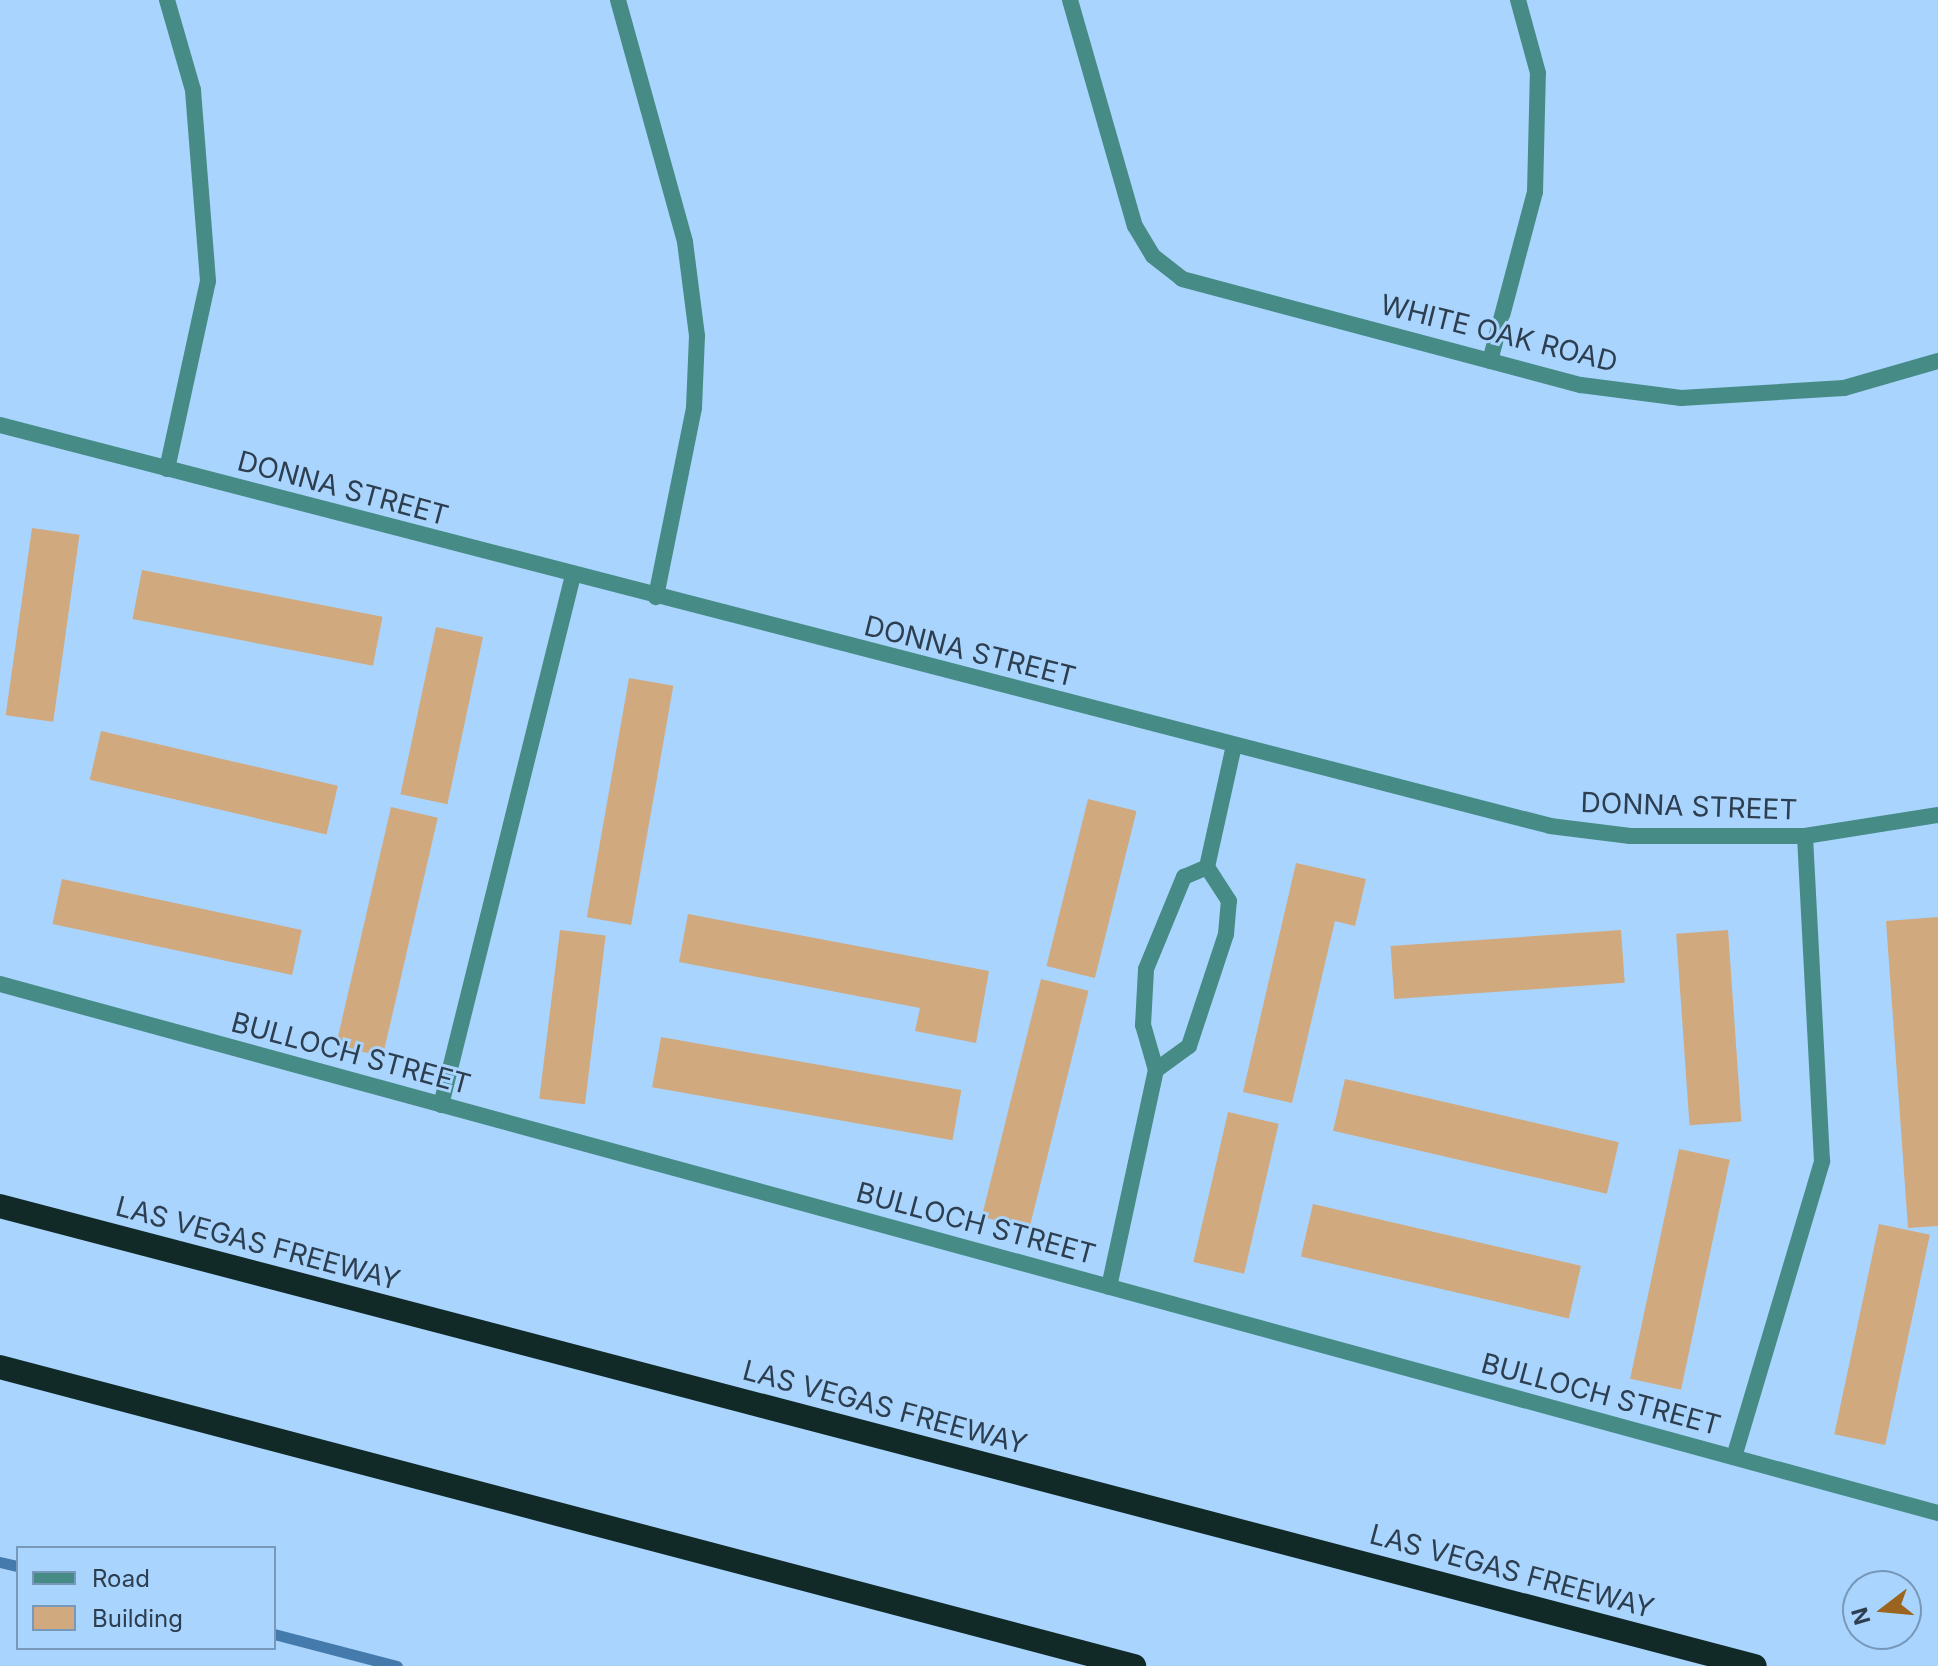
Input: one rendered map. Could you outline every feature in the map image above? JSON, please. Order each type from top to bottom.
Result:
[{"type":"highway","name":"LAS VEGAS FREEWAY","points":[[0,1206],[1755,1666]]},
{"type":"highway","points":[[0,1367],[1134,1666]]},
{"type":"street","points":[[167,0],[193,90],[208,281],[167,469]]},
{"type":"street","points":[[618,0],[685,242],[697,336],[694,408],[656,597]]},
{"type":"street","name":"WHITE OAK ROAD","points":[[1070,0],[1135,226],[1153,256],[1182,279],[1581,385],[1681,398],[1844,388],[1938,361]]},
{"type":"street","points":[[1490,361],[1535,192],[1538,73],[1518,0]]},
{"type":"street","name":"DONNA STREET","points":[[0,425],[1550,826],[1630,836],[1805,836],[1938,815]]},
{"type":"street","points":[[441,1105],[573,575]]},
{"type":"street","points":[[1156,1070],[1189,1046],[1226,934],[1229,901],[1207,867],[1234,745]]},
{"type":"street","points":[[1734,1457],[1822,1161],[1805,836]]},
{"type":"street","points":[[1109,1287],[1156,1070],[1143,1025],[1146,969],[1184,877],[1207,867]]},
{"type":"street","name":"BULLOCH STREET","points":[[0,984],[1938,1513]]},
{"type":"building","points":[[32,528],[80,535],[53,722],[6,715]]},
{"type":"building","points":[[142,570],[382,617],[373,666],[132,619]]},
{"type":"building","points":[[436,627],[483,637],[447,804],[400,794]]},
{"type":"building","points":[[629,678],[673,686],[631,925],[587,917]]},
{"type":"building","points":[[101,731],[338,786],[327,834],[90,780]]},
{"type":"building","points":[[1088,799],[1137,811],[1095,978],[1046,966]]},
{"type":"building","points":[[391,807],[438,818],[383,1057],[336,1046]]},
{"type":"building","points":[[1296,863],[1366,879],[1355,926],[1335,921],[1292,1103],[1243,1092]]},
{"type":"building","points":[[62,879],[302,930],[292,975],[52,924]]},
{"type":"building","points":[[688,914],[989,971],[976,1043],[915,1031],[920,1008],[679,962]]},
{"type":"building","points":[[1938,917],[1938,1226],[1908,1228],[1886,921]]},
{"type":"building","points":[[560,930],[606,936],[585,1104],[539,1099]]},
{"type":"building","points":[[1621,930],[1625,983],[1394,999],[1391,946]]},
{"type":"building","points":[[1728,930],[1741,1122],[1690,1125],[1676,934]]},
{"type":"building","points":[[1041,979],[1089,991],[1029,1229],[982,1217]]},
{"type":"building","points":[[661,1037],[961,1090],[953,1140],[652,1087]]},
{"type":"building","points":[[1345,1079],[1619,1142],[1607,1194],[1333,1131]]},
{"type":"building","points":[[1228,1112],[1279,1124],[1244,1274],[1193,1262]]},
{"type":"building","points":[[1679,1149],[1730,1160],[1681,1390],[1630,1379]]},
{"type":"building","points":[[1313,1204],[1581,1266],[1569,1318],[1301,1257]]},
{"type":"building","points":[[1879,1224],[1930,1235],[1885,1445],[1834,1434]]},
{"type":"waterway","points":[[0,1562],[16,1566]]},
{"type":"waterway","points":[[276,1635],[397,1666]]}]
